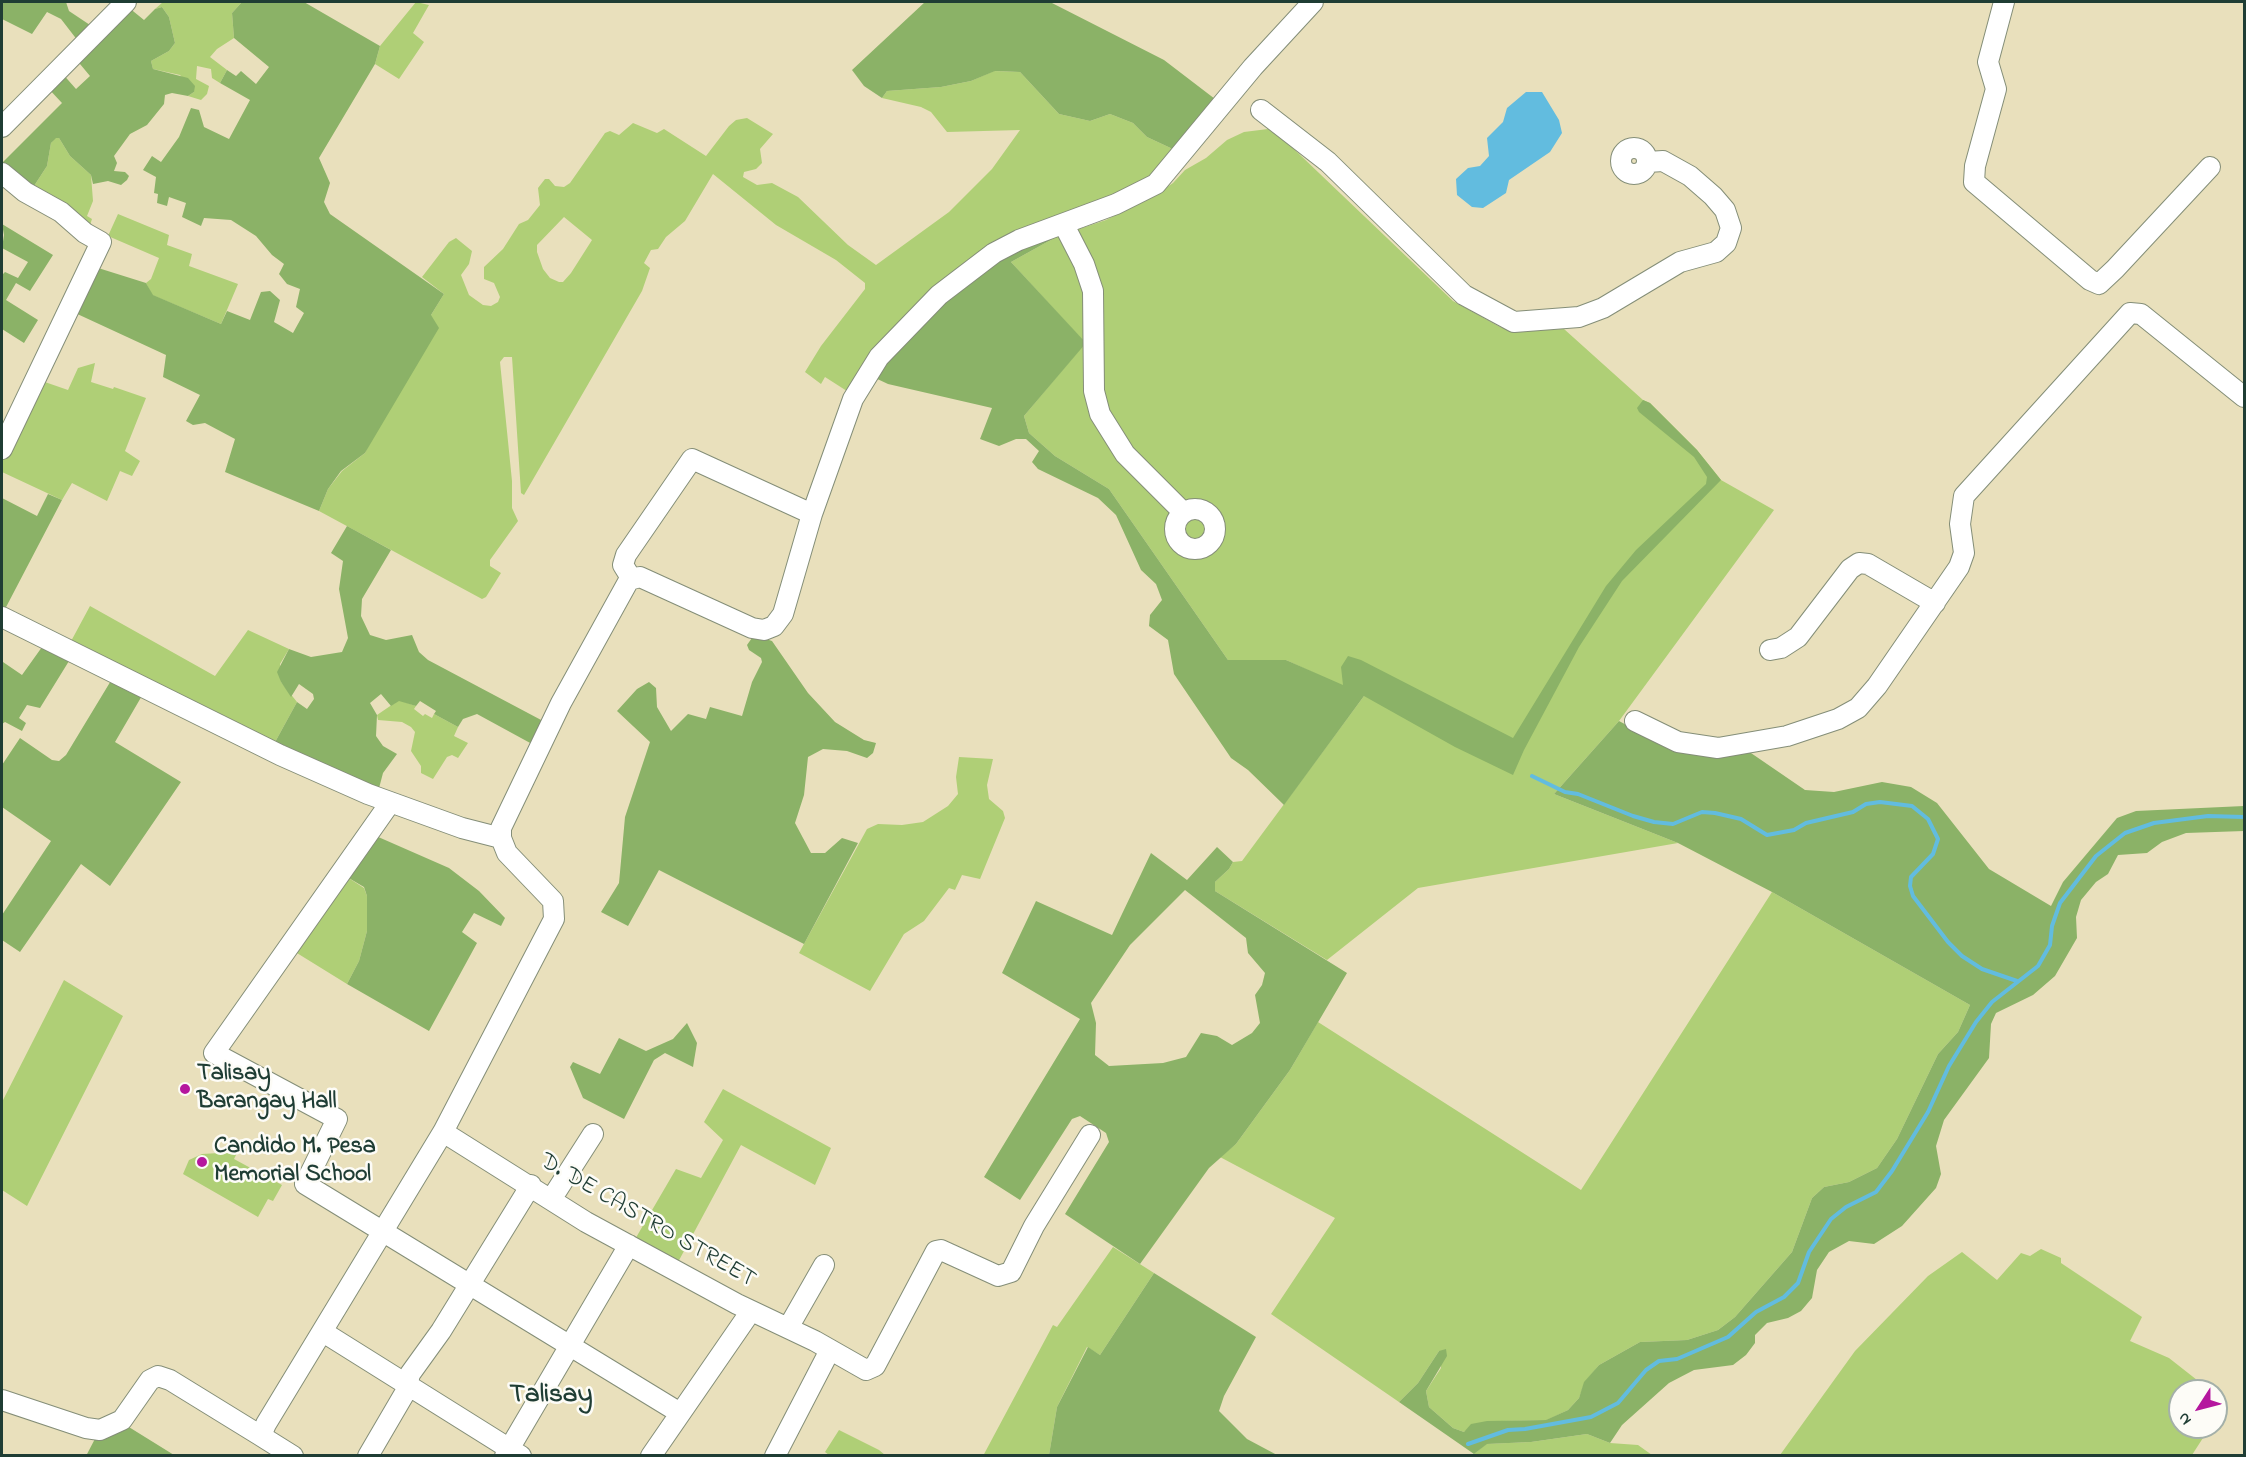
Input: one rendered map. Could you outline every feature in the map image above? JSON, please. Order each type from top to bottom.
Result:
[{"type":"street","points":[[2,127],[126,2]]},
{"type":"street","points":[[631,578],[639,577],[683,595],[752,628],[771,628],[783,614],[812,514],[853,399],[861,382],[884,351],[939,295],[994,253],[1019,240],[1064,225],[1156,184],[1236,87],[1313,2]]},
{"type":"street","points":[[2004,2],[1988,62],[1996,89],[1974,182],[2090,280],[2098,284],[2115,270],[2210,167]]},
{"type":"street","points":[[1236,87],[1328,162],[1464,295],[1514,322],[1579,317],[1603,308],[1680,262],[1716,252],[1726,243],[1731,228],[1725,210],[1713,196],[1690,176],[1663,161],[1648,162]]},
{"type":"street","points":[[2,173],[25,192],[61,212],[85,233],[100,242],[2,449]]},
{"type":"street","points":[[1064,225],[1084,264],[1093,291],[1094,391],[1100,414],[1125,454],[1183,512]]},
{"type":"street","points":[[1635,722],[1678,742],[1718,748],[1773,740],[1838,719],[1863,704],[1959,567],[1964,553],[1960,524],[1964,496],[2130,313],[2141,314],[2244,397]]},
{"type":"street","points":[[631,578],[623,565],[626,555],[692,459],[812,514]]},
{"type":"street","points":[[1770,650],[1781,648],[1798,637],[1850,569],[1859,563],[1868,564],[1935,603]]},
{"type":"street","points":[[261,1436],[283,1394],[323,1332],[382,1229],[442,1132],[555,914],[555,906],[550,895],[511,859],[501,838],[504,818],[561,704],[631,578]]},
{"type":"street","points":[[2,617],[280,755],[390,803],[501,838]]},
{"type":"street","points":[[390,803],[240,1012],[214,1053],[336,1117],[336,1124],[305,1184],[680,1413]]},
{"type":"street","name":"D. DE CASTRO STREET","points":[[442,1132],[552,1198],[586,1222],[863,1369],[875,1366],[936,1251],[941,1250],[998,1276],[1007,1275],[1022,1253],[1048,1202],[1090,1135]]},
{"type":"street","points":[[552,1198],[593,1134]]},
{"type":"street","points":[[368,1455],[406,1391],[409,1376],[470,1284],[531,1185]]},
{"type":"street","points":[[323,1332],[408,1383],[512,1453],[629,1245]]},
{"type":"street","points":[[788,1328],[824,1266]]},
{"type":"street","points":[[651,1455],[751,1311]]},
{"type":"street","points":[[775,1455],[830,1350]]},
{"type":"street","points":[[2,1400],[92,1430],[103,1429],[122,1420],[150,1380],[158,1376],[171,1380],[293,1455]]},
{"type":"green space","points":[[2,2],[66,2],[69,11],[93,27],[78,41],[61,19],[47,12],[32,34],[2,19]]},
{"type":"green space","points":[[163,2],[242,2],[232,13],[234,38],[217,49],[210,57],[227,70],[220,83],[212,78],[211,69],[197,66],[196,79],[209,86],[207,94],[201,100],[188,96],[194,92],[180,75],[153,69],[151,61],[169,51],[175,43],[169,17],[162,7],[155,9]]},
{"type":"green space","points":[[242,2],[304,2],[380,46],[375,64],[319,158],[330,183],[324,202],[330,214],[444,294],[431,315],[439,328],[365,453],[341,471],[328,489],[319,511],[225,472],[235,439],[205,423],[193,425],[186,421],[200,395],[163,377],[166,355],[73,312],[95,267],[146,283],[153,295],[221,324],[227,311],[250,320],[261,292],[270,291],[280,300],[274,322],[293,333],[304,313],[296,307],[300,289],[287,284],[279,274],[284,264],[272,255],[256,236],[231,220],[204,218],[201,226],[182,217],[186,203],[169,197],[167,206],[157,203],[158,194],[154,193],[156,177],[143,170],[152,156],[161,162],[179,137],[191,108],[199,110],[204,127],[229,139],[250,100],[220,83],[227,70],[236,76],[241,71],[256,84],[269,67],[234,38],[232,13]]},
{"type":"green space","points":[[416,2],[429,5],[413,33],[424,42],[399,79],[375,64],[380,46]]},
{"type":"green space","points":[[925,2],[1050,2],[1164,60],[1215,99],[1177,151],[1147,137],[1133,123],[1110,114],[1090,121],[1059,114],[1020,72],[995,71],[971,81],[941,87],[887,91],[882,98],[864,86],[852,70]]},
{"type":"green space","points":[[128,7],[144,20],[155,9],[162,7],[169,17],[175,43],[169,51],[151,61],[153,69],[188,78],[195,86],[194,92],[188,96],[172,93],[165,95],[164,104],[147,125],[130,134],[114,156],[117,163],[114,171],[125,172],[129,176],[127,180],[121,185],[108,181],[93,184],[91,175],[70,156],[59,138],[51,143],[47,166],[34,186],[2,167],[2,163],[62,103],[47,87],[61,72],[76,89],[90,76],[75,58]]},
{"type":"green space","points":[[994,71],[1020,72],[1059,114],[1090,121],[1110,114],[1133,123],[1147,137],[1177,151],[1153,180],[1018,234],[850,393],[825,377],[821,384],[805,372],[821,346],[865,289],[865,283],[836,260],[776,225],[713,174],[685,221],[666,237],[658,249],[651,250],[644,263],[650,268],[642,291],[524,495],[521,493],[512,357],[504,357],[500,362],[512,481],[512,508],[518,521],[490,560],[490,566],[501,573],[486,597],[482,599],[319,511],[328,489],[342,471],[365,453],[431,315],[444,294],[422,277],[449,242],[456,238],[472,251],[469,264],[461,275],[469,295],[483,305],[491,306],[498,302],[500,297],[494,283],[484,279],[484,267],[503,249],[519,224],[528,220],[540,205],[538,188],[545,179],[549,179],[555,186],[564,187],[570,183],[605,133],[610,131],[619,135],[633,123],[657,133],[664,129],[706,156],[729,126],[736,120],[747,118],[773,134],[760,149],[762,163],[756,169],[744,172],[743,177],[757,185],[772,183],[798,197],[848,245],[876,265],[949,212],[992,169],[1020,130],[947,132],[931,112],[921,107],[882,98],[887,91],[941,87],[971,81]],"holes":[[[564,217],[592,240],[563,282],[550,278],[543,269],[537,245]]]},
{"type":"green space","points":[[1268,129],[1275,131],[1453,301],[1500,327],[1516,331],[1564,329],[1643,400],[1650,403],[1697,450],[1721,480],[1774,510],[1619,721],[1554,794],[1678,843],[1418,888],[1327,960],[1215,891],[1215,882],[1233,862],[1242,861],[1364,696],[1286,660],[1228,660],[1109,489],[1055,456],[1029,433],[1024,416],[1085,343],[1011,262],[1058,236],[1106,220],[1152,197],[1227,140],[1244,132]]},
{"type":"green space","points":[[55,138],[59,138],[70,156],[91,175],[93,201],[87,216],[92,219],[90,224],[34,186],[47,166],[51,143]]},
{"type":"green space","points":[[118,214],[169,235],[167,245],[192,254],[189,266],[238,284],[221,324],[152,295],[146,283],[151,279],[159,258],[108,236]]},
{"type":"green space","points":[[2,224],[53,255],[30,291],[16,283],[6,300],[38,320],[24,343],[2,329],[2,275],[5,272],[18,278],[28,262],[2,248],[4,235]]},
{"type":"green space","points":[[1058,236],[1011,262],[1086,343],[1024,416],[1029,433],[1055,456],[1109,489],[1228,660],[1286,660],[1343,685],[1341,667],[1348,656],[1361,660],[1513,738],[1606,586],[1636,550],[1706,484],[1707,477],[1694,457],[1639,412],[1637,408],[1643,400],[1650,403],[1697,450],[1721,480],[1622,581],[1579,647],[1513,775],[1455,747],[1364,696],[1284,805],[1248,770],[1231,758],[1174,674],[1168,640],[1149,626],[1150,615],[1162,600],[1156,584],[1141,570],[1116,515],[1098,498],[1038,469],[1032,462],[1039,451],[1026,439],[1016,439],[999,446],[980,439],[992,408],[888,384],[871,376],[920,321],[997,259],[1043,239]]},
{"type":"green space","points":[[95,363],[91,382],[146,398],[125,451],[140,461],[132,476],[120,471],[107,501],[72,483],[62,500],[2,472],[2,462],[39,380],[68,390],[78,368]]},
{"type":"green space","points":[[48,494],[62,500],[4,611],[2,610],[2,498],[37,516]]},
{"type":"green space","points":[[347,526],[391,550],[362,599],[361,616],[370,635],[386,640],[412,635],[419,652],[428,660],[543,721],[532,744],[477,714],[463,719],[458,727],[434,714],[436,711],[420,701],[416,706],[399,701],[391,706],[381,694],[370,703],[377,715],[376,736],[383,746],[397,754],[383,773],[378,792],[274,744],[297,702],[307,709],[314,699],[313,694],[299,684],[291,697],[281,682],[277,672],[289,649],[311,657],[342,652],[348,638],[339,589],[343,561],[331,553]]},
{"type":"green space","points":[[90,606],[215,676],[248,630],[289,649],[280,664],[281,682],[297,702],[274,744],[69,645]]},
{"type":"green space","points":[[754,635],[772,641],[808,693],[835,722],[864,740],[876,743],[873,753],[867,758],[847,751],[823,749],[808,757],[804,795],[795,823],[811,853],[825,853],[842,838],[858,843],[804,944],[659,870],[628,926],[601,912],[619,883],[625,817],[650,742],[617,711],[637,689],[649,682],[656,688],[657,707],[671,731],[688,714],[706,719],[710,707],[742,716],[752,682],[762,662],[761,658],[749,650],[747,645]]},
{"type":"green space","points":[[42,647],[69,661],[40,708],[27,705],[19,718],[26,723],[22,731],[5,722],[2,724],[3,662],[22,675]]},
{"type":"green space","points":[[112,679],[143,694],[115,742],[181,782],[110,886],[81,864],[20,952],[2,940],[2,915],[51,841],[2,807],[2,765],[20,738],[52,760],[59,761],[66,755]]},
{"type":"green space","points":[[399,700],[416,706],[414,709],[423,716],[425,714],[432,718],[434,714],[458,727],[454,736],[468,743],[458,758],[452,755],[447,757],[433,779],[421,773],[421,766],[411,751],[415,732],[411,727],[402,722],[378,720],[377,715]]},
{"type":"green space","points":[[1619,721],[1645,735],[1748,751],[1805,790],[1834,792],[1882,782],[1911,787],[1937,803],[1989,869],[2051,906],[2063,882],[2117,818],[2136,811],[2244,806],[2244,831],[2186,833],[2162,842],[2147,853],[2118,855],[2108,874],[2096,882],[2081,900],[2076,917],[2077,938],[2055,976],[2033,995],[1996,1013],[1991,1024],[1989,1058],[1944,1120],[1936,1146],[1941,1174],[1936,1188],[1902,1226],[1874,1244],[1849,1241],[1829,1252],[1817,1270],[1812,1298],[1801,1311],[1788,1318],[1767,1323],[1755,1335],[1755,1343],[1746,1355],[1733,1365],[1694,1370],[1669,1383],[1622,1425],[1610,1443],[1587,1434],[1531,1442],[1487,1444],[1474,1454],[1399,1402],[1418,1383],[1439,1351],[1446,1349],[1447,1356],[1426,1391],[1429,1407],[1453,1428],[1464,1432],[1471,1424],[1487,1421],[1546,1420],[1568,1410],[1579,1398],[1584,1382],[1599,1365],[1640,1342],[1687,1340],[1718,1330],[1735,1317],[1792,1252],[1812,1198],[1824,1187],[1849,1182],[1877,1168],[1897,1139],[1938,1054],[1958,1032],[1970,1005],[1772,892],[1678,843],[1554,794]]},
{"type":"green space","points":[[959,757],[993,759],[987,785],[989,799],[1003,811],[1005,818],[980,879],[962,875],[955,890],[949,888],[924,921],[904,934],[870,991],[799,953],[867,829],[878,824],[902,825],[923,822],[948,806],[958,794],[956,777]]},
{"type":"green space","points":[[376,836],[449,868],[479,891],[505,918],[501,926],[474,913],[462,932],[477,943],[429,1031],[347,984],[359,961],[367,931],[367,896],[364,887],[347,877]]},
{"type":"green space","points":[[1217,847],[1233,862],[1215,882],[1215,891],[1347,973],[1290,1070],[1236,1144],[1209,1168],[1140,1264],[1065,1214],[1109,1142],[1106,1133],[1080,1116],[1072,1119],[1020,1200],[984,1177],[1080,1019],[1002,973],[1036,901],[1112,935],[1151,853],[1187,880]],"holes":[[[1185,890],[1246,938],[1248,953],[1265,973],[1262,985],[1255,995],[1260,1023],[1252,1033],[1232,1045],[1217,1036],[1201,1033],[1186,1057],[1163,1063],[1109,1066],[1095,1055],[1096,1023],[1091,1003],[1130,945]]]},
{"type":"green space","points":[[347,877],[364,888],[367,896],[367,931],[359,961],[347,984],[292,950]]},
{"type":"green space","points":[[1772,892],[1970,1005],[1958,1032],[1938,1054],[1897,1139],[1877,1168],[1849,1182],[1824,1187],[1812,1198],[1792,1252],[1735,1317],[1718,1330],[1687,1340],[1640,1342],[1599,1365],[1585,1382],[1579,1398],[1568,1410],[1547,1420],[1503,1421],[1470,1428],[1464,1432],[1453,1428],[1429,1407],[1426,1391],[1441,1368],[1439,1351],[1418,1383],[1399,1402],[1271,1314],[1335,1218],[1220,1157],[1236,1144],[1290,1070],[1318,1022],[1581,1190]]},
{"type":"green space","points":[[64,980],[123,1016],[27,1206],[2,1190],[2,1102]]},
{"type":"green space","points":[[687,1023],[697,1043],[693,1067],[665,1053],[654,1060],[624,1119],[583,1098],[570,1067],[573,1062],[600,1074],[619,1038],[646,1051],[673,1039]]},
{"type":"green space","points":[[723,1089],[831,1148],[815,1185],[741,1145],[677,1264],[634,1241],[676,1169],[701,1178],[723,1140],[704,1122]]},
{"type":"green space","points":[[232,1146],[238,1151],[234,1159],[282,1185],[273,1201],[268,1199],[258,1217],[183,1174],[189,1160],[202,1154],[219,1153]]},
{"type":"green space","points":[[1113,1247],[1154,1273],[1100,1355],[1087,1347],[1057,1407],[1049,1455],[983,1456],[1053,1325],[1057,1327]]},
{"type":"green space","points":[[2041,1249],[2061,1258],[2061,1263],[2142,1317],[2130,1341],[2169,1358],[2196,1379],[2168,1379],[2168,1439],[2202,1439],[2192,1455],[1780,1455],[1855,1351],[1928,1276],[1962,1252],[1997,1280],[2021,1253],[2030,1256]]},
{"type":"green space","points":[[1154,1273],[1256,1337],[1224,1396],[1219,1411],[1247,1439],[1277,1455],[1049,1455],[1057,1407],[1088,1347],[1100,1355]]},
{"type":"green space","points":[[124,1424],[174,1455],[86,1456],[97,1435]]},
{"type":"green space","points":[[839,1430],[885,1455],[829,1455],[825,1452]]},
{"type":"green space","points":[[1587,1434],[1610,1443],[1638,1445],[1652,1455],[1474,1454],[1486,1444],[1531,1442]]},
{"type":"water","points":[[1526,92],[1542,92],[1559,120],[1562,133],[1550,152],[1509,180],[1506,193],[1483,208],[1472,207],[1457,195],[1456,179],[1468,168],[1480,166],[1489,156],[1487,138],[1503,122],[1507,108]]},
{"type":"waterway","points":[[1532,776],[1565,792],[1578,794],[1654,822],[1673,824],[1702,812],[1715,813],[1741,819],[1767,835],[1794,830],[1806,823],[1853,812],[1866,804],[1880,802],[1912,806],[1928,819],[1938,839],[1933,854],[1911,877],[1910,886],[1913,896],[1948,942],[1962,956],[1982,969],[2017,981]]},
{"type":"waterway","points":[[1468,1444],[1508,1430],[1591,1417],[1618,1403],[1646,1370],[1659,1361],[1677,1359],[1728,1337],[1756,1312],[1784,1297],[1798,1283],[1809,1252],[1831,1219],[1846,1207],[1876,1192],[1892,1171],[1928,1112],[1949,1066],[1976,1022],[1992,1002],[2038,966],[2050,945],[2052,926],[2060,903],[2096,856],[2125,833],[2154,823],[2208,816],[2244,817]]},
{"type":"place","name":"Talisay Barangay Hall","points":[[185,1089]]},
{"type":"place","name":"Candido M. Pesa Memorial School","points":[[202,1162]]},
{"type":"district","name":"Talisay","points":[[551,1397]]}]
